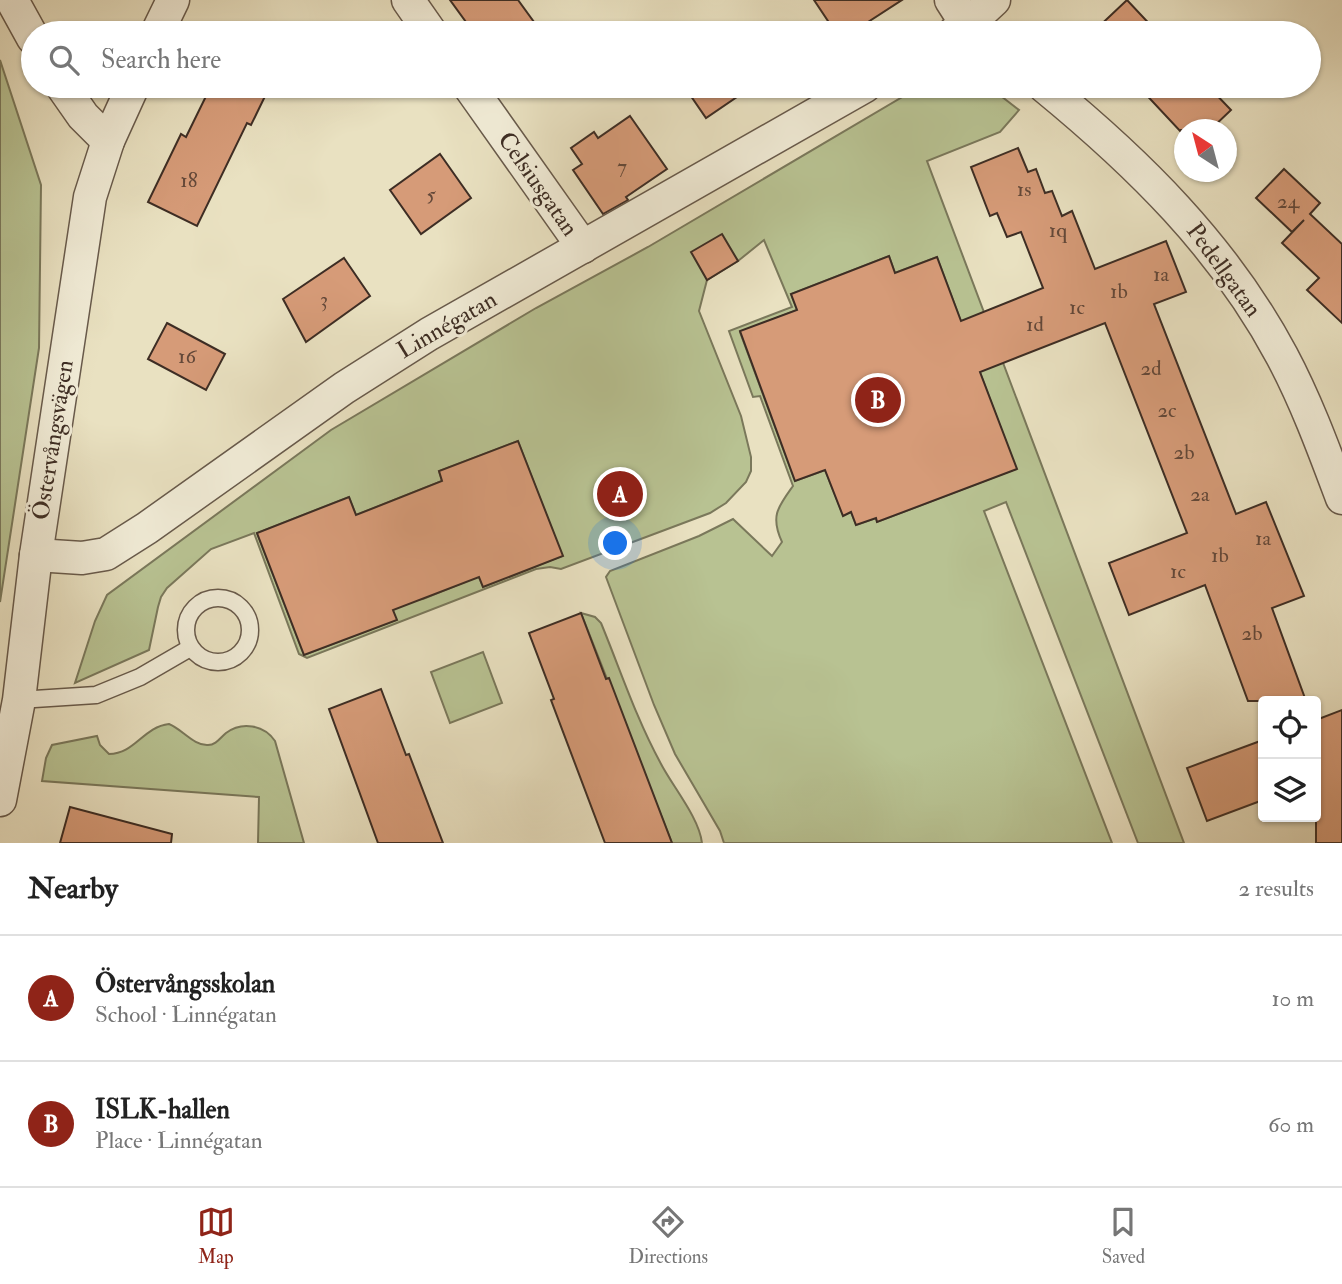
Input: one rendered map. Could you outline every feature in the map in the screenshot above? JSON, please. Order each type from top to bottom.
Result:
[{"type":"street","points":[[12,0],[24,21]]},
{"type":"street","points":[[163,21],[173,0]]},
{"type":"street","points":[[408,0],[423,21]]},
{"type":"street","points":[[966,21],[994,0]]},
{"type":"street","points":[[70,98],[83,116],[108,141]]},
{"type":"street","name":"Östervångsvägen","points":[[0,800],[19,700],[36,555],[90,197],[108,141],[128,98]]},
{"type":"street","name":"Celsiusgatan","points":[[477,98],[583,247]]},
{"type":"street","name":"Linnégatan","points":[[36,555],[82,558],[106,554],[147,528],[344,388],[429,334],[844,98]]},
{"type":"street","name":"Pedellgatan","points":[[1058,98],[1122,152],[1187,220],[1230,271],[1262,321],[1294,381],[1342,498]]},
{"type":"lane","points":[[212,598],[225,598],[237,603],[245,613],[250,625],[250,638],[245,649],[235,658],[223,663],[211,663],[190,648],[186,623],[191,612],[200,603],[212,598]]},
{"type":"lane","points":[[19,700],[96,695],[140,677],[190,648]]},
{"type":"green space","points":[[0,60],[41,185],[39,348],[0,602]]},
{"type":"green space","points":[[901,98],[1004,98],[1019,110],[1000,132],[927,161],[1184,843],[1138,843],[1006,502],[984,511],[1112,843],[724,843],[720,831],[675,754],[606,577],[610,571],[699,536],[733,519],[772,556],[782,542],[778,533],[777,512],[793,486],[760,396],[753,397],[729,331],[792,307],[764,240],[738,261],[707,280],[699,311],[741,416],[751,457],[751,471],[746,482],[726,503],[710,513],[561,569],[536,569],[307,658],[299,654],[254,533],[211,549],[167,588],[158,607],[149,650],[75,683],[95,621],[107,595],[331,430],[536,308],[648,247]],"holes":[[[889,256],[895,273],[937,257],[1016,469],[877,522],[876,518],[856,525],[851,512],[843,515],[825,470],[795,481],[740,332],[797,310],[791,294]],[[518,441],[562,556],[483,587],[476,570],[465,582],[423,599],[390,603],[396,620],[304,655],[257,533],[349,497],[356,515],[442,481],[439,471]]]},
{"type":"green space","points":[[581,613],[595,617],[601,623],[643,728],[665,771],[691,812],[702,843],[672,843]]},
{"type":"green space","points":[[483,652],[502,703],[450,723],[431,672]]},
{"type":"green space","points":[[169,724],[203,745],[213,744],[232,729],[239,727],[252,726],[265,731],[275,741],[304,843],[258,843],[259,797],[42,781],[46,758],[52,745],[97,736],[100,745],[109,754],[118,753],[152,730]]},
{"type":"building","points":[[450,0],[518,0],[533,21],[465,21]]},
{"type":"building","points":[[814,0],[902,0],[870,21],[828,21]]},
{"type":"building","points":[[1127,0],[1147,21],[1105,21]]},
{"type":"building","points":[[205,98],[264,98],[251,125],[247,123],[197,226],[148,202],[181,134],[186,137]]},
{"type":"building","points":[[692,98],[735,98],[706,118]]},
{"type":"building","points":[[1149,98],[1220,98],[1231,110],[1222,119],[1174,119],[1174,125]]},
{"type":"building","points":[[630,116],[667,169],[626,197],[628,200],[603,214],[573,170],[582,164],[571,148],[594,132],[598,138]]},
{"type":"building","points":[[1018,148],[1028,172],[1036,169],[1045,193],[1052,191],[1062,216],[1072,211],[1095,269],[1166,241],[1186,292],[1154,304],[1236,514],[1266,502],[1304,596],[1272,608],[1304,696],[1258,696],[1258,701],[1248,701],[1205,585],[1129,615],[1109,563],[1187,533],[1105,323],[980,372],[1017,469],[877,522],[876,518],[856,525],[851,512],[843,516],[825,470],[795,481],[740,331],[797,310],[791,294],[889,256],[895,273],[937,257],[961,321],[1043,288],[1021,232],[1007,237],[997,213],[990,216],[971,167]]},
{"type":"building","points":[[440,154],[471,198],[421,234],[390,190]]},
{"type":"building","points":[[1284,169],[1320,203],[1310,214],[1342,244],[1342,323],[1307,290],[1319,278],[1282,243],[1304,220],[1292,232],[1256,198]]},
{"type":"building","points":[[722,234],[738,261],[707,280],[691,252]]},
{"type":"building","points":[[344,258],[370,296],[306,342],[283,299]]},
{"type":"building","points":[[167,323],[225,354],[206,390],[148,359]]},
{"type":"building","points":[[518,441],[563,556],[483,587],[479,577],[393,610],[397,620],[304,655],[257,533],[349,497],[356,515],[442,481],[439,471]]},
{"type":"building","points":[[581,613],[606,679],[609,678],[672,843],[605,843],[551,700],[554,699],[529,633]]},
{"type":"building","points":[[381,689],[443,843],[378,843],[329,709]]},
{"type":"building","points":[[1342,710],[1342,843],[1316,843],[1316,822],[1321,822],[1321,718]]},
{"type":"building","points":[[1258,742],[1258,802],[1207,821],[1187,768]]},
{"type":"building","points":[[70,807],[172,834],[171,843],[60,843]]},
{"type":"place","name":"ISLK-hallen","points":[[878,400]]},
{"type":"place","name":"Östervångsskolan","points":[[620,494]]}]
